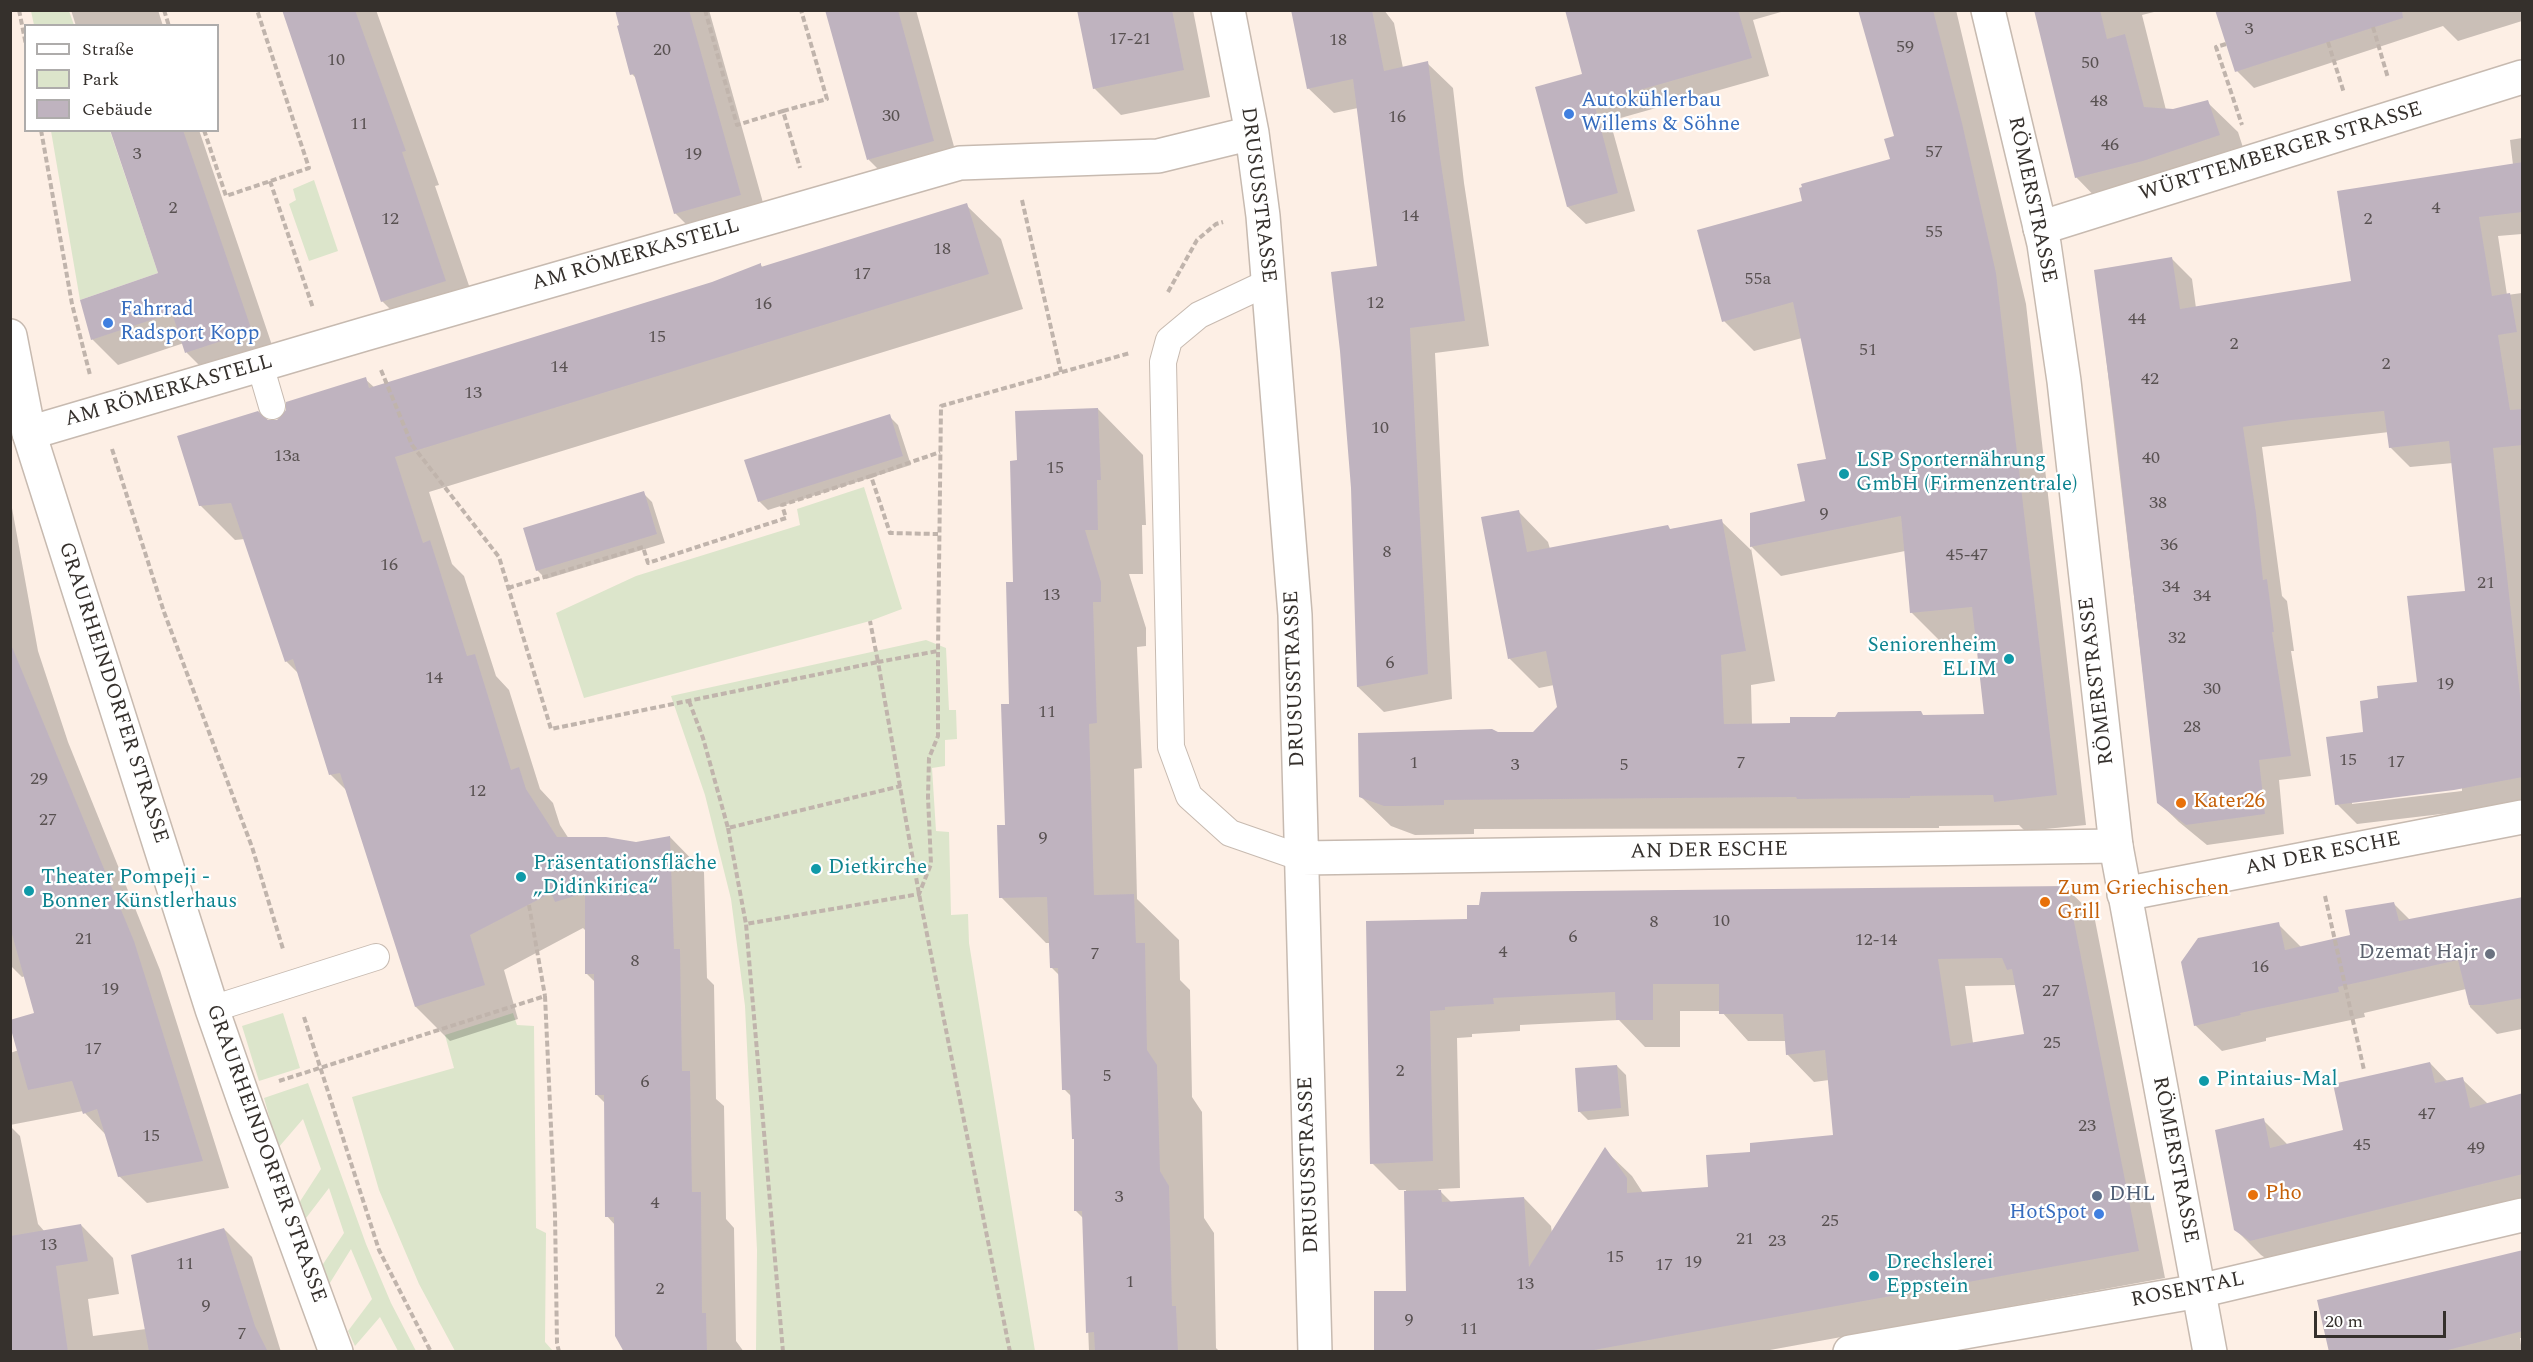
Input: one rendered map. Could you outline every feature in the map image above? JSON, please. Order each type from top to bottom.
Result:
[{"type":"street","name":"DRUSUSSTRASSE","points":[[1228,10],[1252,133],[1263,216],[1295,615],[1315,1352]]},
{"type":"street","name":"RÖMERSTRASSE","points":[[1988,10],[2040,228],[2064,381],[2116,846],[2210,1352]]},
{"type":"street","name":"WÜRTTEMBERGER STRASSE","points":[[2040,228],[2523,77]]},
{"type":"street","name":"AM RÖMERKASTELL","points":[[30,433],[325,345],[960,163],[1158,156],[1252,133]]},
{"type":"street","name":"GRAURHEINDORFER STRASSE","points":[[10,336],[30,433],[213,1009],[336,1352]]},
{"type":"street","name":"AN DER ESCHE","points":[[2124,894],[2523,817]]},
{"type":"street","name":"AN DER ESCHE","points":[[1302,858],[2116,846]]},
{"type":"street","name":"ROSENTAL","points":[[1850,1352],[2199,1291],[2523,1215]]},
{"type":"lane","points":[[1269,282],[1199,315],[1169,339],[1163,362],[1171,747],[1189,796],[1230,833],[1302,858]]},
{"type":"lane","points":[[260,365],[272,406]]},
{"type":"lane","points":[[213,1009],[376,957]]},
{"type":"path","points":[[19,10],[24,35]]},
{"type":"path","points":[[205,132],[226,196],[309,168],[257,10]]},
{"type":"path","points":[[705,10],[737,125],[827,99],[801,10]]},
{"type":"path","points":[[2373,27],[2390,86]]},
{"type":"path","points":[[2328,42],[2347,99]]},
{"type":"path","points":[[2226,44],[2216,47],[2244,131]]},
{"type":"path","points":[[783,111],[811,206]]},
{"type":"path","points":[[41,132],[72,304],[100,412],[164,612],[252,847],[379,1250],[431,1352]]},
{"type":"path","points":[[1014,161],[1061,372]]},
{"type":"path","points":[[270,181],[325,345]]},
{"type":"path","points":[[1165,300],[1197,240],[1216,224],[1263,216]]},
{"type":"path","points":[[365,334],[412,445],[499,557],[551,729],[938,651]]},
{"type":"path","points":[[919,894],[931,864],[929,758],[938,736],[938,534],[941,406],[1141,351]]},
{"type":"path","points":[[508,588],[643,547],[648,563],[786,518],[782,505],[940,452]]},
{"type":"path","points":[[871,476],[890,532],[938,534]]},
{"type":"path","points":[[870,621],[919,894],[1010,1352]]},
{"type":"path","points":[[689,701],[703,738],[728,828],[746,924],[783,1352]]},
{"type":"path","points":[[728,828],[901,786]]},
{"type":"path","points":[[2316,857],[2364,1070]]},
{"type":"path","points":[[746,924],[919,894]]},
{"type":"path","points":[[529,905],[545,996],[559,1352]]},
{"type":"path","points":[[321,1068],[545,996]]},
{"type":"green space","points":[[31,11],[69,11],[74,24],[34,24]]},
{"type":"green space","points":[[51,132],[110,132],[158,273],[80,300]]},
{"type":"green space","points":[[314,180],[338,251],[309,261],[289,204],[296,200],[293,189]]},
{"type":"green space","points":[[864,487],[902,609],[870,621],[584,698],[556,613],[636,576],[800,525],[797,509]]},
{"type":"green space","points":[[926,640],[946,648],[949,710],[956,710],[957,739],[945,740],[945,766],[932,768],[936,831],[949,832],[951,915],[968,914],[969,943],[1035,1351],[756,1351],[757,1250],[745,1006],[731,899],[705,795],[671,696]]},
{"type":"green space","points":[[283,1013],[300,1068],[259,1081],[242,1026]]},
{"type":"green space","points":[[513,1013],[517,1025],[534,1026],[536,1228],[546,1233],[545,1342],[553,1351],[455,1351],[419,1284],[379,1190],[352,1097],[454,1068],[445,1035]]},
{"type":"green space","points":[[308,1083],[366,1244],[391,1303],[416,1351],[398,1351],[380,1317],[355,1346],[348,1331],[372,1299],[351,1249],[328,1286],[321,1267],[344,1233],[329,1188],[303,1222],[299,1203],[321,1169],[303,1119],[278,1148],[264,1098]]},
{"type":"building","points":[[282,10],[355,10],[406,151],[402,152],[446,281],[381,302]]},
{"type":"building","points":[[615,10],[689,10],[741,195],[674,214],[634,74],[630,75]]},
{"type":"building","points":[[825,10],[898,10],[934,141],[867,160]]},
{"type":"building","points":[[1077,10],[1172,10],[1184,70],[1093,89]]},
{"type":"building","points":[[1291,10],[1372,10],[1384,71],[1428,61],[1465,321],[1410,328],[1428,674],[1357,687],[1351,488],[1331,272],[1377,266],[1353,79],[1307,89]]},
{"type":"building","name":"Autokühlerbau Willems & Söhne","points":[[1565,10],[1738,10],[1752,58],[1594,103],[1618,193],[1567,207],[1535,87],[1582,74]]},
{"type":"building","points":[[1858,10],[1933,10],[1962,123],[1996,273],[2057,795],[1994,802],[1993,795],[1910,796],[1910,798],[1444,800],[1444,805],[1403,806],[1384,806],[1359,797],[1358,733],[1492,729],[1498,732],[1533,732],[1557,707],[1546,651],[1508,659],[1481,517],[1519,510],[1527,552],[1668,525],[1670,529],[1722,519],[1746,651],[1721,655],[1724,724],[1790,723],[1790,717],[1835,717],[1838,712],[1921,711],[1923,715],[1984,714],[1972,607],[1910,613],[1901,516],[1750,547],[1750,513],[1805,501],[1797,464],[1826,459],[1793,302],[1722,322],[1697,230],[1802,201],[1799,188],[1802,187],[1801,184],[1890,159],[1884,139],[1894,136]]},
{"type":"building","points":[[2034,10],[2100,10],[2107,39],[2125,34],[2144,107],[2173,109],[2208,100],[2220,135],[2143,161],[2075,178]]},
{"type":"building","points":[[2215,10],[2402,10],[2403,18],[2235,72]]},
{"type":"building","points":[[111,132],[184,132],[252,331],[185,353],[172,313],[91,340],[80,300],[158,273]]},
{"type":"building","points":[[2523,162],[2523,212],[2479,217],[2492,296],[2510,293],[2517,332],[2498,335],[2510,410],[2523,409],[2523,445],[2493,448],[2523,722],[2523,777],[2454,790],[2335,805],[2326,737],[2363,732],[2360,701],[2378,698],[2377,686],[2417,682],[2407,596],[2465,591],[2449,441],[2389,448],[2384,411],[2292,420],[2243,427],[2263,580],[2267,579],[2274,632],[2272,632],[2291,756],[2259,760],[2265,814],[2186,825],[2157,803],[2115,426],[2094,270],[2172,257],[2180,309],[2351,281],[2337,191]]},
{"type":"building","points":[[967,203],[989,274],[395,457],[423,543],[430,540],[467,656],[475,654],[511,770],[519,767],[526,789],[557,837],[606,837],[636,842],[670,836],[674,949],[680,949],[682,1071],[690,1071],[692,1192],[701,1192],[702,1313],[706,1313],[707,1352],[624,1352],[615,1336],[614,1217],[605,1217],[604,1095],[595,1095],[594,974],[585,974],[585,893],[555,902],[551,893],[470,935],[485,985],[415,1007],[340,773],[329,775],[293,659],[285,662],[231,503],[199,506],[177,436],[258,411],[268,420],[277,420],[286,410],[286,402],[366,377],[369,388],[712,282],[761,263],[761,267]]},
{"type":"building","points":[[1098,408],[1101,480],[1097,480],[1098,530],[1085,530],[1101,582],[1101,602],[1093,602],[1097,723],[1089,724],[1094,895],[1134,894],[1136,943],[1145,943],[1147,1050],[1157,1065],[1160,1171],[1169,1186],[1172,1306],[1176,1306],[1178,1352],[1095,1352],[1094,1332],[1086,1333],[1082,1211],[1074,1211],[1074,1139],[1072,1139],[1070,1090],[1062,1090],[1058,968],[1050,968],[1047,897],[999,898],[997,825],[1005,825],[1001,704],[1009,704],[1006,582],[1013,582],[1010,461],[1017,460],[1015,411]]},
{"type":"building","points":[[890,414],[903,456],[758,502],[744,460]]},
{"type":"building","points":[[644,491],[657,534],[536,571],[523,528]]},
{"type":"building","points":[[10,642],[134,941],[203,1161],[118,1177],[97,1109],[83,1114],[72,1081],[28,1090],[10,1026],[10,1020],[34,1013],[10,927]]},
{"type":"building","points":[[2067,886],[2139,1251],[1583,1352],[1374,1352],[1374,1291],[1406,1291],[1404,1191],[1441,1190],[1442,1202],[1524,1197],[1529,1267],[1605,1147],[1627,1178],[1627,1193],[1708,1187],[1706,1155],[1750,1152],[1750,1143],[1833,1135],[1825,1050],[1786,1055],[1783,1014],[1719,1014],[1719,984],[1653,984],[1653,1020],[1616,1020],[1615,992],[1493,998],[1494,1004],[1445,1007],[1445,1010],[1430,1011],[1433,1161],[1370,1164],[1366,921],[1467,919],[1467,905],[1479,905],[1481,892]],"holes":[[[2002,958],[2007,970],[2012,969],[2024,1034],[1951,1046],[1938,959]]]},
{"type":"building","points":[[2523,897],[2523,998],[2469,1005],[2458,960],[2338,987],[2339,992],[2240,1013],[2241,1015],[2194,1026],[2181,962],[2198,938],[2279,922],[2285,950],[2350,935],[2345,910],[2394,902],[2399,921]]},
{"type":"building","points":[[2430,1062],[2435,1083],[2463,1077],[2470,1108],[2523,1093],[2523,1174],[2250,1241],[2234,1230],[2215,1130],[2264,1118],[2270,1148],[2343,1130],[2333,1084]]},
{"type":"building","points":[[1617,1065],[1621,1108],[1578,1112],[1575,1068]]},
{"type":"building","points":[[81,1224],[88,1261],[56,1266],[68,1352],[10,1352],[10,1236]]},
{"type":"building","points":[[224,1228],[255,1326],[268,1352],[149,1352],[131,1255]]},
{"type":"building","points":[[2523,1250],[2523,1331],[2440,1352],[2329,1352],[2317,1300]]},
{"type":"place","name":"Autokühlerbau Willems & Söhne","points":[[1569,114]]},
{"type":"place","name":"Fahrrad Radsport Kopp","points":[[108,323]]},
{"type":"place","name":"LSP Sporternährung GmbH (Firmenzentrale)","points":[[1844,474]]},
{"type":"place","name":"Seniorenheim ELIM","points":[[2009,659]]},
{"type":"place","name":"Kater26","points":[[2181,803]]},
{"type":"place","name":"Dietkirche","points":[[816,869]]},
{"type":"place","name":"Präsentationsfläche „Didinkirica“","points":[[521,877]]},
{"type":"place","name":"Theater Pompeji - Bonner Künstlerhaus","points":[[29,891]]},
{"type":"place","name":"Zum Griechischen Grill","points":[[2045,902]]},
{"type":"place","name":"Dzemat Hajr","points":[[2490,954]]},
{"type":"place","name":"Pintaius-Mal","points":[[2204,1081]]},
{"type":"place","name":"Pho","points":[[2253,1195]]},
{"type":"place","name":"DHL","points":[[2097,1196]]},
{"type":"place","name":"HotSpot","points":[[2099,1214]]},
{"type":"place","name":"Drechslerei Eppstein","points":[[1874,1276]]}]
